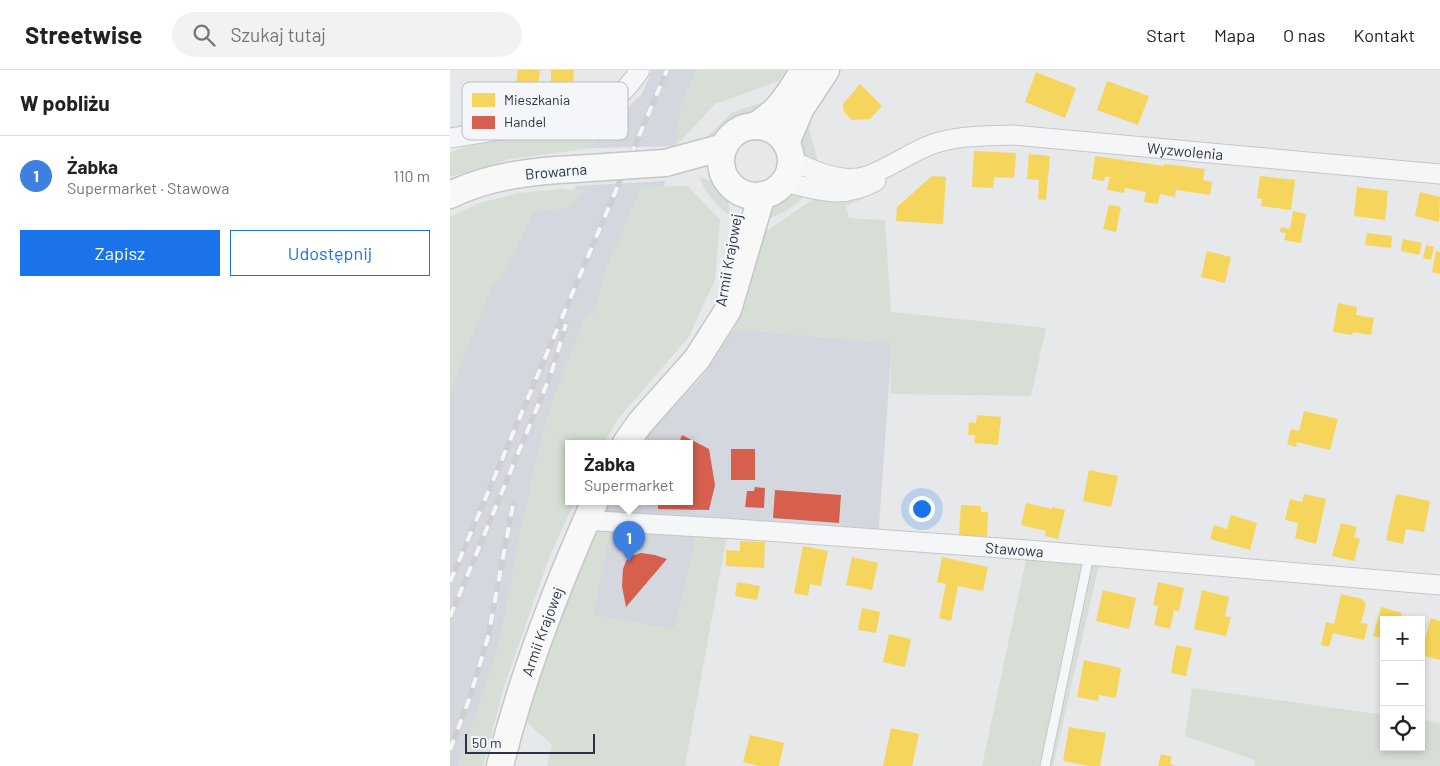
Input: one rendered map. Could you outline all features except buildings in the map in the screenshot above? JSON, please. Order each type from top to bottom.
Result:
[{"type":"street","points":[[628,87],[640,70]]},
{"type":"street","points":[[755,126],[776,111],[786,100],[804,70]]},
{"type":"street","points":[[780,170],[773,130],[755,126],[745,128],[736,132],[729,139],[727,168],[749,195],[780,170],[801,108],[826,70]]},
{"type":"street","name":"Wyzwolenia","points":[[780,170],[825,192],[840,193],[865,187],[893,172],[931,145],[956,137],[1013,135],[1440,174]]},
{"type":"street","name":"Browarna","points":[[450,195],[486,180],[546,170],[665,163],[727,168]]},
{"type":"street","name":"Armii Krajowej","points":[[714,332],[727,281],[737,207],[727,168]]},
{"type":"street","name":"Armii Krajowej","points":[[628,440],[640,423],[697,359],[728,310],[780,170]]},
{"type":"street","name":"Armii Krajowej","points":[[500,766],[514,711],[538,642],[591,509]]},
{"type":"street","name":"Stawowa","points":[[591,509],[598,521],[737,529],[1089,555],[1440,585]]},
{"type":"lane","points":[[1045,766],[1089,555]]},
{"type":"shaded area","points":[[652,70],[697,70],[682,103],[676,146],[592,148],[595,140],[628,140],[628,107],[642,94]]},
{"type":"shaded area","points":[[697,70],[786,70],[779,81],[715,104],[676,146],[682,103]]},
{"type":"shaded area","points":[[771,100],[758,116],[730,126],[718,139],[701,142],[733,112]]},
{"type":"shaded area","points":[[807,122],[817,163],[800,154],[796,147]]},
{"type":"shaded area","points":[[494,140],[595,140],[592,148],[510,159],[450,177],[450,153]]},
{"type":"shaded area","points":[[700,177],[718,186],[726,195],[729,215],[712,198]]},
{"type":"shaded area","points":[[666,181],[576,408],[567,440],[565,440],[565,448],[478,766],[450,766],[450,390],[527,205],[569,204],[576,186]]},
{"type":"shaded area","points":[[688,186],[720,220],[715,280],[688,338],[618,419],[606,440],[565,440],[565,505],[573,505],[549,558],[504,687],[483,766],[457,766],[500,640],[521,527],[550,408],[586,314],[594,313],[603,276],[641,187]]},
{"type":"shaded area","points":[[561,189],[584,190],[570,207],[533,213],[501,281],[493,283],[450,390],[450,217],[477,204],[518,193]]},
{"type":"shaded area","points":[[882,190],[846,206],[849,218],[885,220],[891,312],[1046,328],[1031,396],[890,394],[892,343],[734,329],[764,233],[816,197]]},
{"type":"shaded area","points":[[788,191],[806,192],[799,202],[786,211],[760,221],[773,198]]},
{"type":"shaded area","points":[[734,329],[892,343],[878,539],[598,521],[600,505],[693,505],[693,440],[645,440],[651,431],[703,376]]},
{"type":"shaded area","points":[[587,517],[611,526],[593,615],[675,630],[697,533],[727,535],[685,766],[547,766],[552,745],[514,711]]},
{"type":"shaded area","points":[[611,526],[697,533],[675,630],[593,615]]},
{"type":"shaded area","points":[[1028,550],[1101,556],[1053,766],[982,766]]},
{"type":"shaded area","points":[[1192,688],[1380,714],[1380,751],[1425,751],[1425,721],[1440,723],[1440,766],[1254,766],[1255,760],[1185,736]]},
{"type":"railway","points":[[450,582],[667,70]]},
{"type":"railway","points":[[450,617],[551,374],[566,324]]},
{"type":"railway","points":[[450,750],[470,697],[488,637],[513,505]]},
{"type":"place","name":"Żabka","points":[[629,562]]}]
